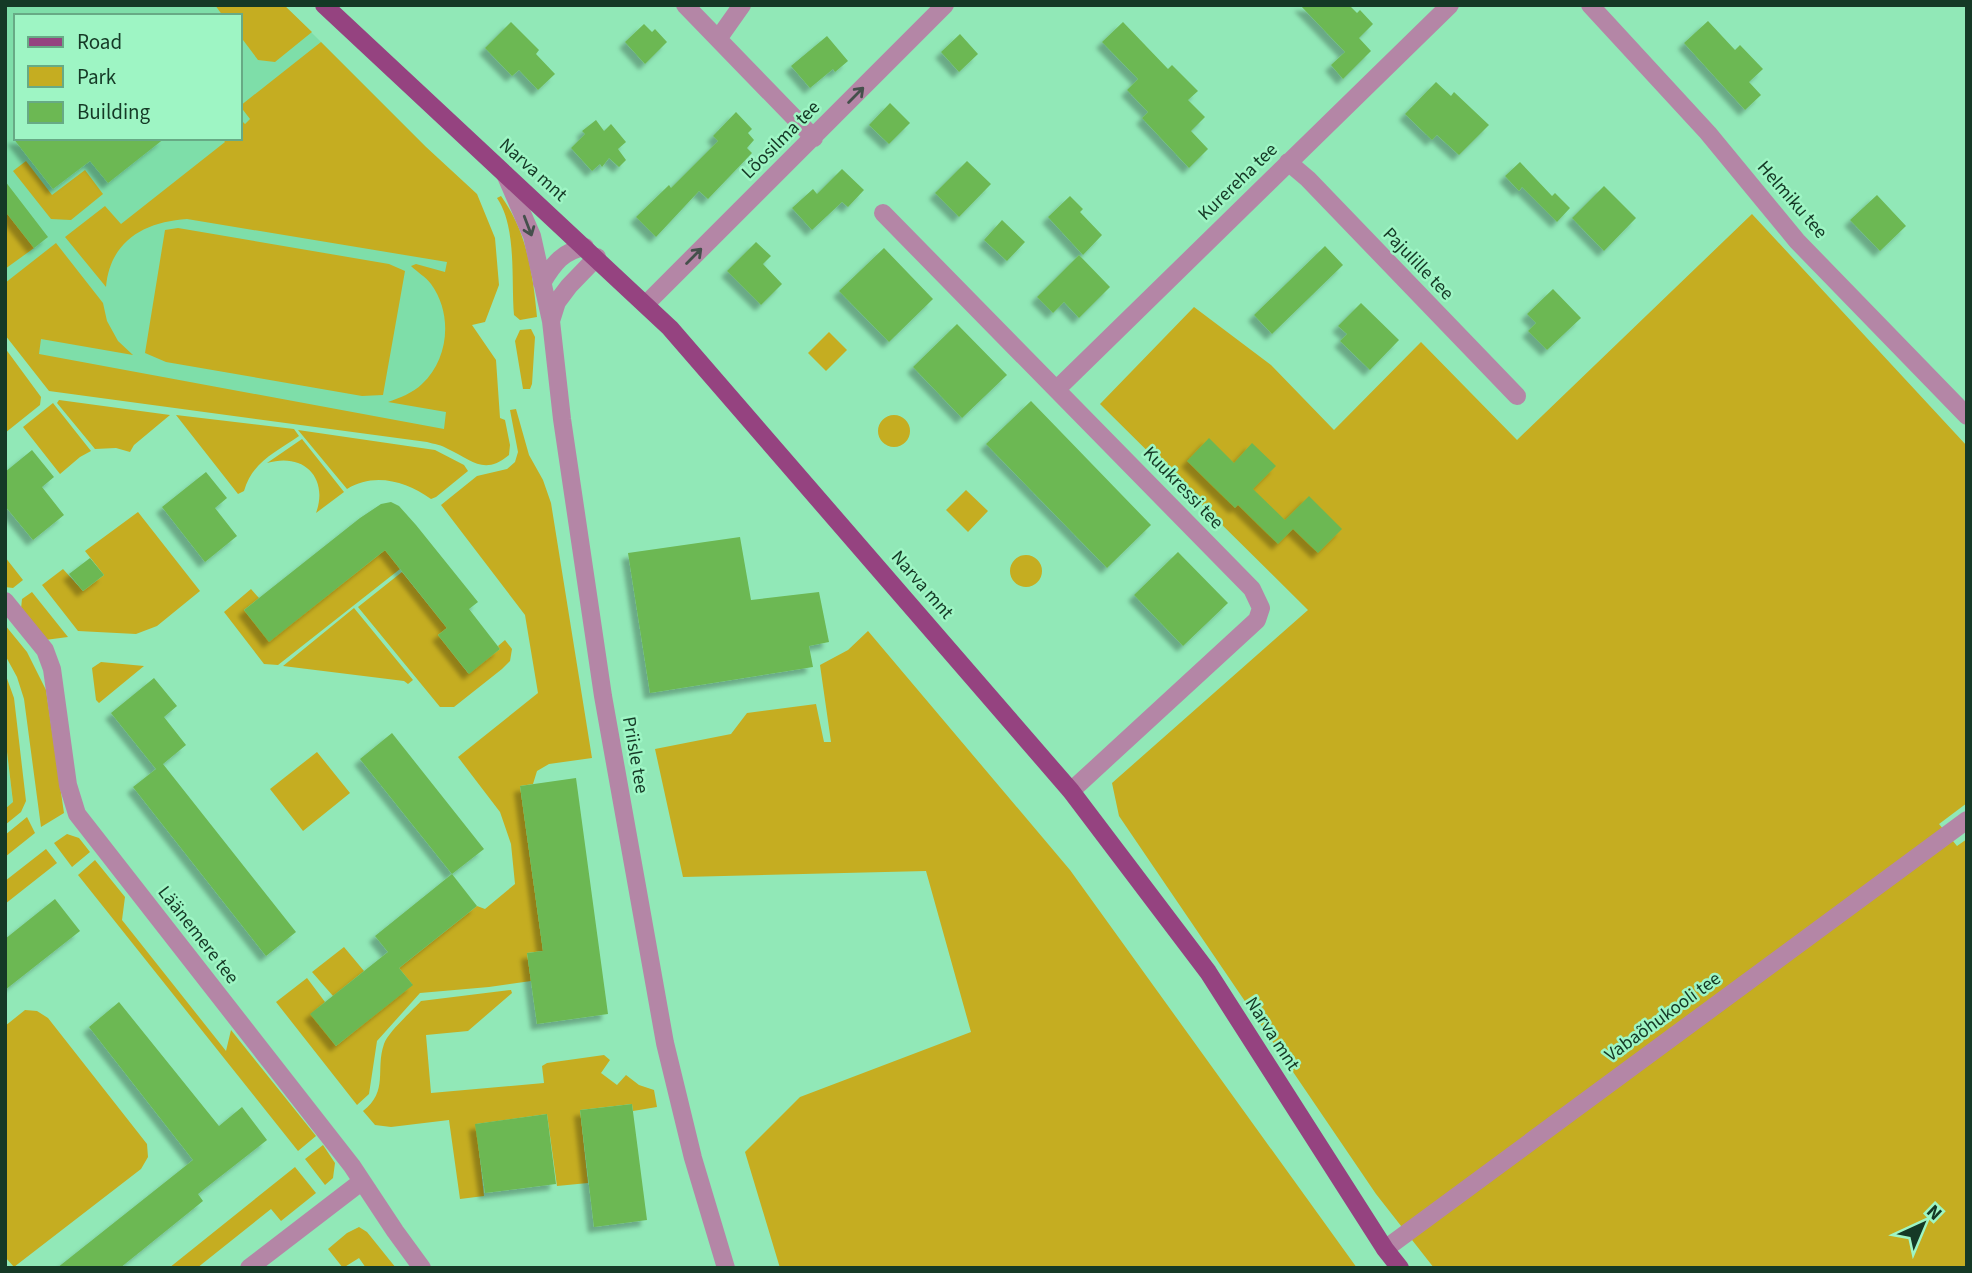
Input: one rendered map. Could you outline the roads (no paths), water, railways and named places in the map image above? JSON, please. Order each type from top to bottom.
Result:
[{"type":"main road","name":"Narva mnt","points":[[326,7],[646,304],[765,435],[1071,791],[1208,972],[1399,1268]]},
{"type":"street","points":[[685,5],[814,138]]},
{"type":"street","points":[[718,39],[742,5]]},
{"type":"street","name":"Lõosilma tee","points":[[646,304],[946,5]]},
{"type":"street","name":"Kurereha tee","points":[[1056,389],[1450,5]]},
{"type":"street","name":"Helmiku tee","points":[[1590,5],[1708,133],[1797,241],[1967,416]]},
{"type":"street","name":"Pajulille tee","points":[[1288,162],[1308,179],[1517,396]]},
{"type":"street","name":"Priisle tee","points":[[504,172],[532,236],[551,321],[562,419],[603,696],[665,1043],[693,1158],[726,1268]]},
{"type":"street","name":"Kuukressi tee","points":[[883,212],[1252,589],[1261,608],[1257,620],[1071,791]]},
{"type":"street","points":[[542,283],[560,256],[572,249],[591,252],[557,302],[551,321]]},
{"type":"street","name":"Läänemere tee","points":[[5,601],[45,650],[52,669],[68,785],[77,814],[352,1166],[422,1268]]},
{"type":"street","name":"Vabaõhukooli tee","points":[[1385,1249],[1967,820]]},
{"type":"street","points":[[249,1268],[361,1182]]}]
